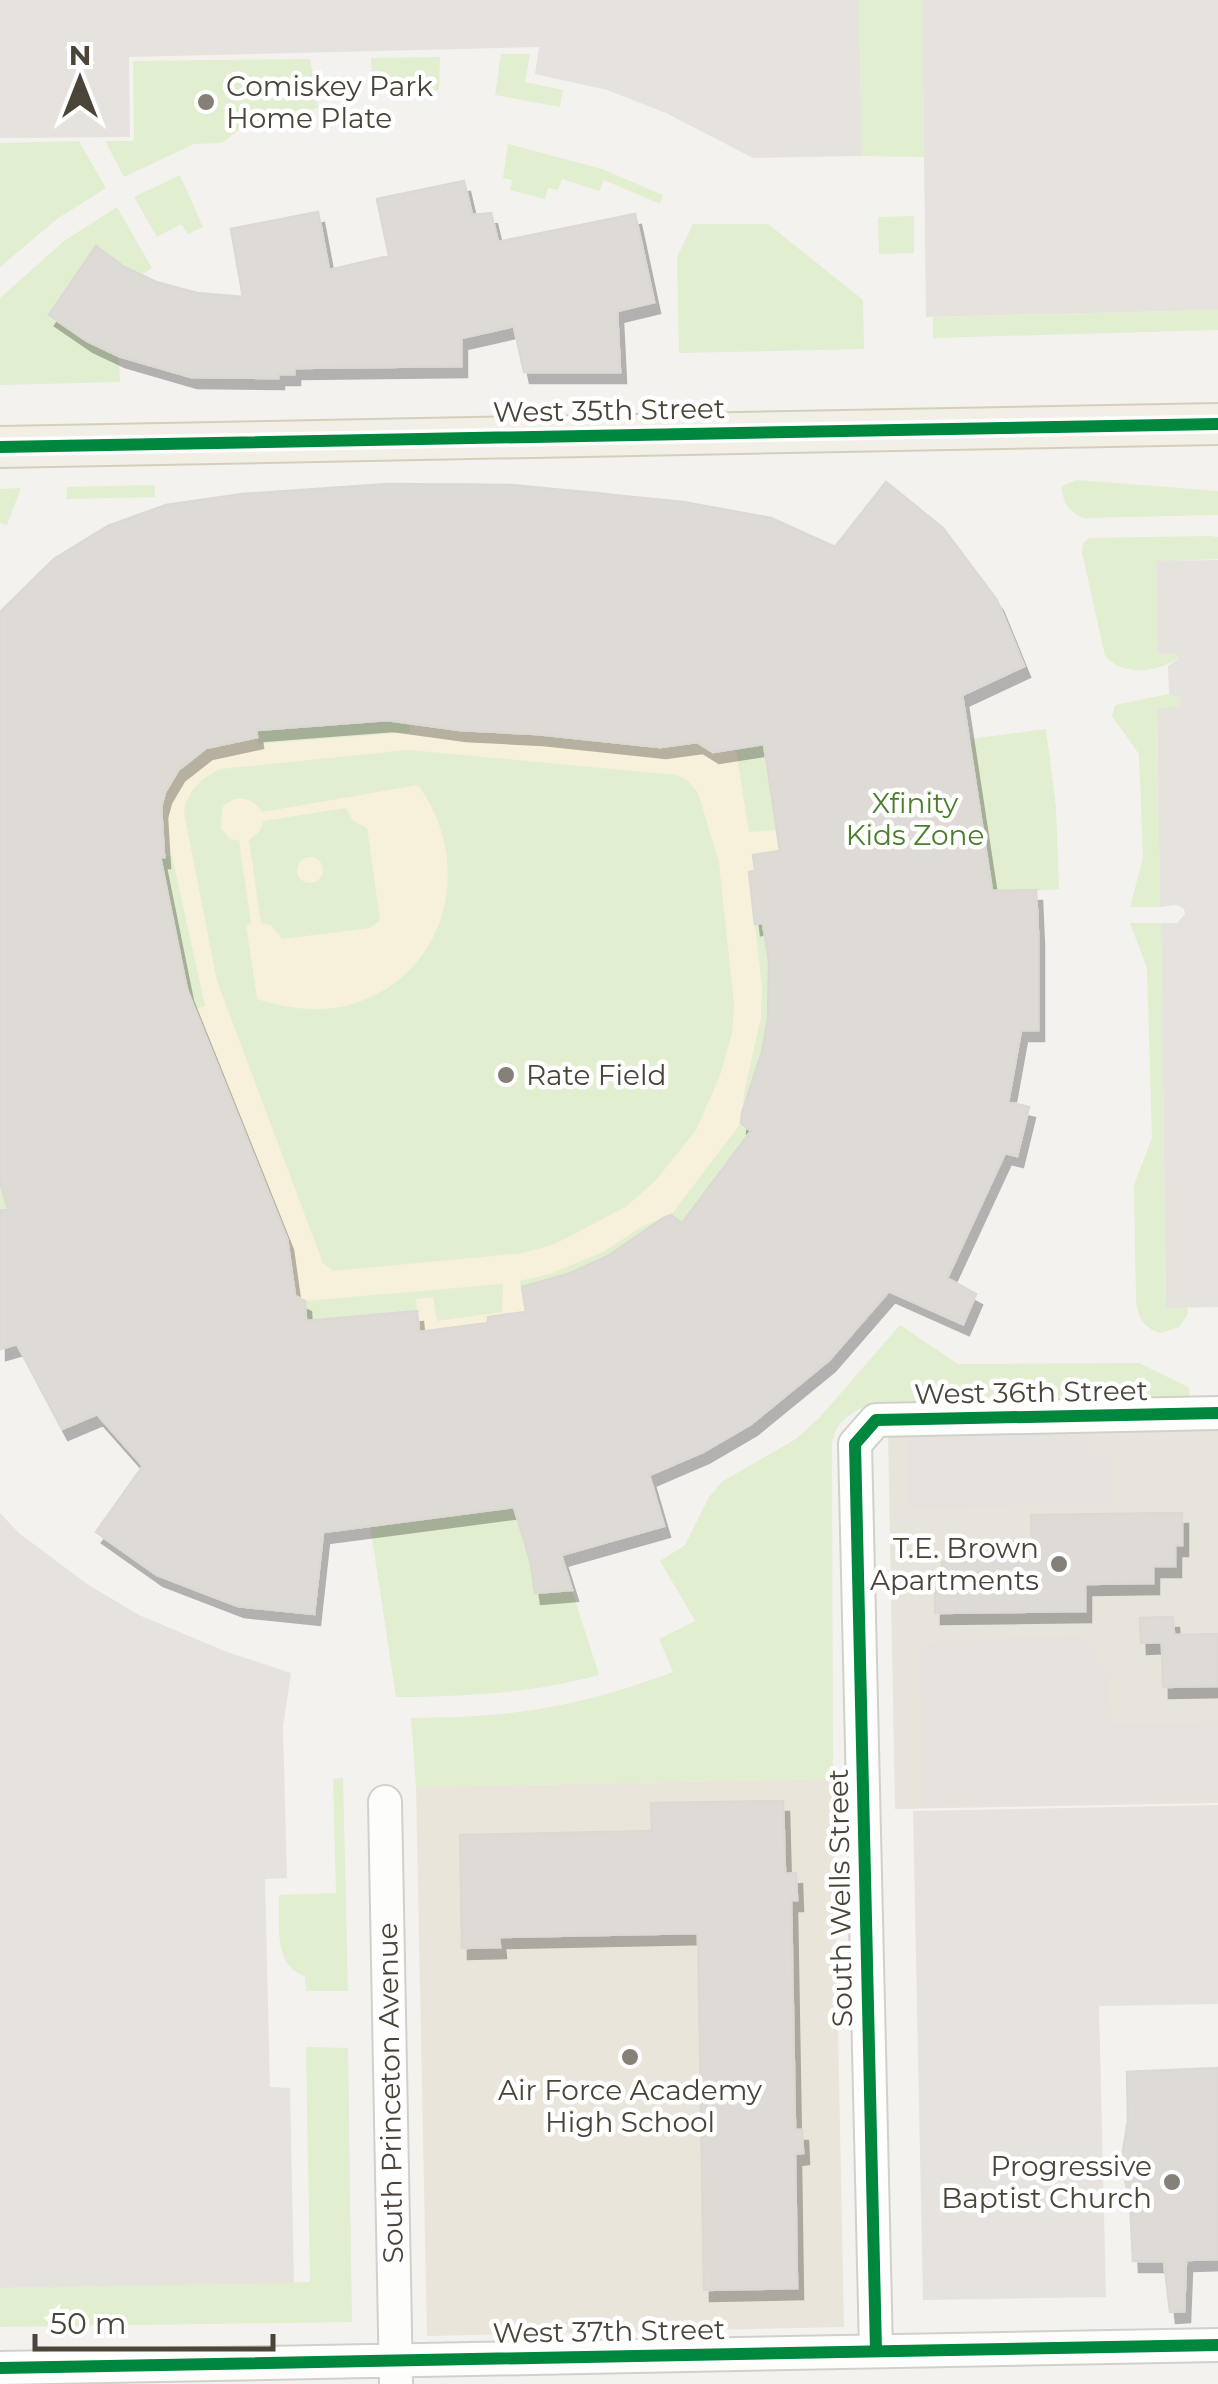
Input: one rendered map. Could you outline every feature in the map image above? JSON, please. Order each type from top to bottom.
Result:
[{"type":"main road","name":"West 35th Street","points":[[0,447],[1218,424]]},
{"type":"street","name":"West 36th Street","points":[[855,1444],[876,1420],[1218,1412]]},
{"type":"street","name":"South Wells Street","points":[[855,1444],[876,2351]]},
{"type":"street","name":"South Princeton Avenue","points":[[385,1802],[396,2372]]},
{"type":"street","name":"West 37th Street","points":[[0,2368],[396,2372],[876,2351],[1218,2344]]},
{"type":"shaded area","points":[[0,0],[859,0],[862,156],[753,158],[666,113],[607,90],[535,74],[539,47],[129,57],[130,137],[0,138]]},
{"type":"shaded area","points":[[922,0],[1218,0],[1218,310],[926,317]]},
{"type":"shaded area","points":[[1218,560],[1218,1307],[1166,1308],[1161,923],[1177,923],[1185,914],[1177,905],[1160,907],[1157,708],[1180,706],[1180,698],[1169,694],[1168,666],[1178,659],[1177,654],[1158,654],[1156,561]]},
{"type":"shaded area","points":[[1218,1425],[1218,1803],[895,1809],[888,1433]]},
{"type":"shaded area","points":[[1089,1428],[1089,1457],[1114,1457],[1114,1504],[907,1509],[907,1432]]},
{"type":"shaded area","points":[[0,1513],[19,1533],[87,1584],[139,1615],[227,1652],[291,1673],[283,1727],[287,1878],[265,1879],[270,2087],[290,2088],[294,2283],[0,2288]]},
{"type":"shaded area","points":[[1082,1636],[1109,1678],[1110,1724],[1218,1722],[1218,1800],[921,1806],[918,1654],[939,1639]]},
{"type":"shaded area","name":"Air Force Academy High School","points":[[833,1779],[844,2327],[427,2336],[416,1787]]},
{"type":"shaded area","points":[[1218,1805],[1218,2004],[1099,2006],[1106,2297],[923,2300],[913,1811]]},
{"type":"green space","points":[[859,0],[922,0],[924,157],[862,156]]},
{"type":"green space","points":[[501,54],[530,54],[525,82],[563,90],[560,107],[495,95]]},
{"type":"green space","points":[[440,57],[439,90],[373,91],[371,58]]},
{"type":"green space","points":[[310,59],[318,108],[244,126],[222,143],[194,144],[124,177],[105,141],[134,141],[133,61]]},
{"type":"green space","points":[[79,141],[106,188],[57,219],[0,267],[0,143]]},
{"type":"green space","points":[[508,144],[602,169],[663,195],[660,204],[604,180],[599,191],[562,179],[558,190],[548,188],[545,199],[510,190],[512,180],[503,178]]},
{"type":"green space","points":[[180,175],[203,227],[188,234],[181,224],[157,237],[134,197]]},
{"type":"green space","points":[[117,207],[152,268],[140,276],[96,247],[49,314],[87,341],[119,356],[120,382],[0,385],[0,298],[64,241]]},
{"type":"green space","points":[[914,216],[914,253],[879,254],[878,217]]},
{"type":"green space","points":[[693,224],[768,224],[863,300],[864,349],[679,353],[677,257]]},
{"type":"green space","points":[[1218,310],[1218,330],[933,338],[933,317]]},
{"type":"green space","points":[[1077,480],[1218,491],[1218,515],[1084,518],[1070,510],[1062,492],[1062,486]]},
{"type":"green space","name":"Rate Field","points":[[886,482],[943,528],[997,600],[1024,666],[962,695],[969,739],[1046,729],[1056,807],[1059,889],[1036,891],[1038,953],[987,1030],[1018,1048],[1008,1102],[1029,1107],[1017,1156],[970,1145],[968,1150],[999,1166],[947,1278],[976,1294],[963,1324],[889,1292],[838,1350],[781,1399],[719,1440],[649,1475],[664,1526],[561,1556],[599,1675],[499,1693],[396,1697],[370,1525],[323,1532],[314,1614],[157,1575],[96,1531],[143,1466],[97,1414],[62,1429],[33,1374],[68,1356],[56,1330],[0,1349],[0,612],[54,559],[107,526],[166,505],[242,494],[388,484],[474,483],[595,491],[771,518],[835,547]]},
{"type":"green space","points":[[154,485],[155,497],[66,499],[67,487]]},
{"type":"green space","points":[[21,488],[7,525],[0,523],[0,489]]},
{"type":"green space","points":[[1218,537],[1218,559],[1156,562],[1159,654],[1177,654],[1178,658],[1161,667],[1140,670],[1112,662],[1105,656],[1083,544],[1089,538]]},
{"type":"green space","points":[[1169,694],[1180,698],[1181,707],[1157,708],[1160,907],[1130,907],[1143,858],[1139,754],[1112,716],[1115,705]]},
{"type":"green space","points":[[1130,923],[1161,923],[1166,1307],[1187,1307],[1188,1314],[1179,1327],[1160,1333],[1143,1322],[1136,1302],[1134,1185],[1152,1138],[1147,968]]},
{"type":"green space","points":[[900,1325],[958,1364],[1139,1363],[1188,1387],[1189,1396],[869,1405],[840,1423],[832,1443],[833,1779],[416,1787],[411,1718],[482,1716],[545,1708],[606,1694],[673,1672],[659,1639],[695,1621],[660,1561],[685,1545],[709,1497],[723,1481],[796,1439]]},
{"type":"green space","points":[[343,1778],[348,1991],[306,1991],[305,1976],[294,1971],[283,1953],[279,1895],[336,1893],[333,1779]]},
{"type":"green space","points":[[306,2047],[348,2048],[352,2322],[0,2327],[0,2288],[310,2282]]},
{"type":"sand","points":[[410,723],[660,747],[697,742],[713,752],[736,750],[749,832],[777,830],[780,851],[753,855],[755,870],[749,872],[762,987],[761,1018],[741,1123],[671,1215],[643,1226],[605,1251],[550,1274],[520,1281],[526,1312],[488,1323],[419,1332],[416,1299],[433,1297],[437,1321],[502,1312],[503,1284],[305,1301],[295,1296],[287,1239],[196,1009],[205,1006],[172,856],[164,857],[161,814],[165,791],[183,765],[225,744],[257,738],[258,744],[410,732]],"holes":[[[409,750],[676,775],[687,780],[698,793],[719,863],[734,1005],[732,1033],[720,1075],[696,1130],[656,1180],[627,1206],[555,1244],[523,1253],[333,1271],[323,1263],[217,981],[184,812],[192,791],[221,769]]]},
{"type":"sand","points":[[418,785],[435,815],[445,846],[448,879],[443,910],[432,940],[413,966],[388,988],[356,1003],[331,1008],[294,1008],[257,999],[239,841],[230,839],[221,828],[222,808],[232,800],[248,800],[262,812]],"holes":[[[346,808],[353,821],[367,828],[380,920],[370,928],[282,939],[271,925],[261,923],[249,840],[264,821]]]},
{"type":"sand","points":[[310,857],[319,861],[323,870],[319,879],[310,883],[301,879],[297,870],[301,861]]},
{"type":"building","points":[[464,181],[472,215],[491,213],[498,242],[635,214],[654,302],[617,311],[620,372],[524,372],[514,326],[461,338],[461,366],[294,368],[294,374],[278,374],[278,378],[191,377],[119,356],[87,341],[49,315],[96,246],[124,267],[156,282],[197,293],[243,297],[231,229],[318,212],[329,270],[389,256],[377,199]]},
{"type":"building","name":"Rate Field","points":[[886,482],[943,528],[997,600],[1024,666],[962,695],[992,891],[1036,890],[1038,934],[1038,1030],[1021,1030],[1008,1102],[1029,1107],[1017,1156],[1005,1153],[947,1278],[976,1294],[963,1324],[889,1291],[829,1360],[751,1424],[703,1452],[649,1475],[664,1526],[561,1555],[572,1590],[535,1593],[514,1507],[323,1532],[314,1614],[238,1606],[157,1575],[96,1532],[143,1466],[97,1414],[62,1429],[17,1344],[0,1349],[0,1211],[8,1209],[0,1182],[0,612],[54,559],[108,526],[166,505],[242,494],[388,484],[512,485],[683,502],[771,518],[835,547]],"holes":[[[387,720],[660,747],[697,742],[713,752],[764,744],[780,851],[753,855],[755,870],[749,872],[755,924],[763,923],[769,962],[768,1019],[762,1052],[742,1113],[741,1123],[751,1131],[682,1223],[671,1215],[663,1218],[608,1256],[568,1274],[522,1287],[526,1312],[488,1317],[488,1323],[419,1332],[417,1311],[306,1321],[305,1301],[295,1296],[287,1239],[187,990],[160,857],[164,857],[161,807],[178,770],[206,748],[257,737],[256,730]]]},
{"type":"building","name":"T.E. Brown Apartments","points":[[1182,1513],[1182,1545],[1175,1545],[1175,1566],[1153,1566],[1153,1583],[1085,1584],[1085,1611],[935,1613],[935,1583],[942,1583],[942,1562],[964,1562],[963,1542],[1032,1542],[1031,1515]]},
{"type":"building","points":[[1173,1617],[1174,1635],[1218,1634],[1218,1686],[1163,1687],[1162,1642],[1141,1643],[1140,1618]]},
{"type":"building","points":[[783,1801],[785,1874],[796,1873],[797,1900],[791,1900],[795,2130],[802,2130],[803,2153],[795,2154],[797,2288],[704,2290],[698,1933],[499,1937],[500,1947],[462,1948],[460,1835],[652,1831],[651,1803]]},
{"type":"building","name":"Progressive Baptist Church","points":[[1218,2068],[1218,2259],[1186,2260],[1184,2311],[1170,2312],[1164,2261],[1133,2261],[1130,2201],[1121,2163],[1128,2121],[1127,2072]]},
{"type":"cycle path","points":[[0,447],[1218,424]]},
{"type":"cycle path","points":[[876,2351],[855,1444],[876,1420],[1218,1413]]},
{"type":"cycle path","points":[[0,2368],[1218,2345]]},
{"type":"place","name":"Comiskey Park Home Plate","points":[[206,102]]},
{"type":"place","name":"Rate Field","points":[[506,1075]]},
{"type":"place","name":"T.E. Brown Apartments","points":[[1059,1564]]},
{"type":"place","name":"Air Force Academy High School","points":[[630,2057]]},
{"type":"place","name":"Progressive Baptist Church","points":[[1172,2182]]},
{"type":"park label","name":"Xfinity Kids Zone","points":[[915,819]]}]
